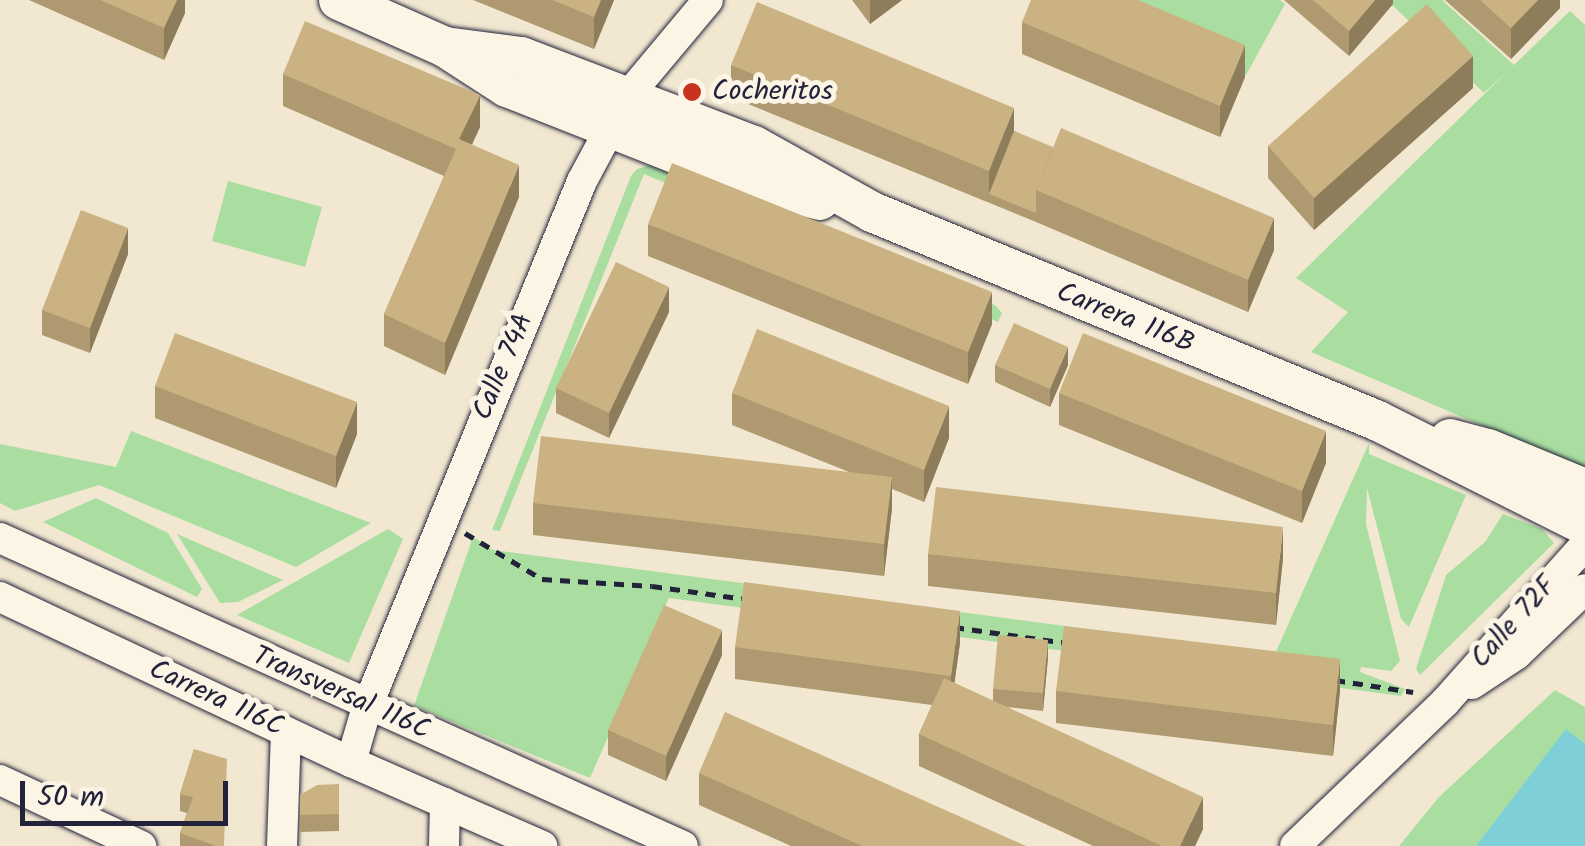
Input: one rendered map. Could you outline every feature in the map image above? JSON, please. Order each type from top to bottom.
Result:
[{"type":"street","name":"Carrera 116B","points":[[339,0],[445,47],[520,57],[618,112],[754,146],[872,212],[1378,421],[1585,525]]},
{"type":"street","name":"Calle 74A","points":[[351,762],[367,706],[441,521],[618,112],[708,0]]},
{"type":"street","name":"Carrera 116B","points":[[1378,421],[1488,449],[1585,489]]},
{"type":"street","name":"Transversal 116C","points":[[0,538],[683,846]]},
{"type":"street","name":"Calle 72F","points":[[1295,846],[1445,702],[1585,545]]},
{"type":"street","name":"Calle 72F","points":[[1445,702],[1516,654],[1585,590]]},
{"type":"street","name":"Carrera 116C","points":[[0,597],[351,762],[542,846]]},
{"type":"street","points":[[282,846],[286,732]]},
{"type":"street","points":[[0,780],[102,838],[142,846]]},
{"type":"street","points":[[444,846],[445,803]]},
{"type":"path","points":[[441,521],[542,579],[652,586],[748,599]]},
{"type":"path","points":[[942,626],[1077,644]]},
{"type":"path","points":[[1328,679],[1405,689],[1445,702]]},
{"type":"green space","points":[[1064,0],[1280,0],[1285,4],[1246,75]]},
{"type":"green space","points":[[1387,0],[1442,0],[1514,65],[1570,11],[1585,25],[1585,470],[1311,352],[1348,312],[1296,278],[1509,70],[1484,93]]},
{"type":"green space","points":[[651,165],[995,305],[1002,313],[998,322],[644,174],[500,531],[492,530],[631,176],[637,169]]},
{"type":"green space","points":[[228,181],[322,207],[305,267],[212,241]]},
{"type":"green space","points":[[131,431],[371,523],[296,567],[99,485],[15,511],[0,503],[0,444],[116,467]]},
{"type":"green space","points":[[1369,443],[1369,454],[1466,495],[1409,627],[1401,619],[1367,488],[1366,524],[1400,661],[1391,671],[1361,667],[1360,672],[1405,689],[1401,696],[669,598],[590,778],[414,706],[473,537],[493,550],[1275,654]]},
{"type":"green space","points":[[96,498],[168,533],[202,589],[197,597],[43,522]]},
{"type":"green space","points":[[1503,514],[1542,529],[1554,543],[1420,675],[1416,669],[1446,575],[1485,542]]},
{"type":"green space","points":[[388,529],[403,539],[349,663],[237,615]]},
{"type":"green space","points":[[177,534],[283,580],[238,602],[220,603]]},
{"type":"green space","points":[[1555,690],[1585,707],[1585,846],[1399,846],[1439,797]]},
{"type":"water","points":[[1566,729],[1585,744],[1585,846],[1476,846]]},
{"type":"building","points":[[100,0],[177,0],[164,28]]},
{"type":"building","points":[[552,0],[601,0],[594,17]]},
{"type":"building","points":[[1031,0],[1138,0],[1245,45],[1220,106],[1022,22]]},
{"type":"building","points":[[1313,0],[1375,0],[1349,31]]},
{"type":"building","points":[[1480,0],[1538,0],[1511,28]]},
{"type":"building","points":[[757,2],[1014,108],[989,171],[731,65]]},
{"type":"building","points":[[1427,4],[1473,56],[1314,198],[1268,146]]},
{"type":"building","points":[[305,21],[480,95],[459,139],[519,165],[445,343],[384,314],[456,149],[283,74]]},
{"type":"building","points":[[1061,128],[1274,218],[1248,280],[1036,190]]},
{"type":"building","points":[[1014,131],[1053,147],[1036,190],[1036,213],[989,194]]},
{"type":"building","points":[[672,163],[992,292],[968,352],[648,224]]},
{"type":"building","points":[[81,210],[128,228],[90,328],[42,310]]},
{"type":"building","points":[[616,262],[669,287],[609,413],[556,388]]},
{"type":"building","points":[[1014,323],[1068,347],[1050,389],[995,365]]},
{"type":"building","points":[[757,329],[949,406],[924,470],[732,393]]},
{"type":"building","points":[[175,333],[357,402],[336,456],[155,386]]},
{"type":"building","points":[[1083,333],[1326,431],[1302,491],[1059,393]]},
{"type":"building","points":[[541,436],[892,477],[884,544],[533,503]]},
{"type":"building","points":[[936,487],[1283,527],[1276,593],[928,554]]},
{"type":"building","points":[[744,582],[960,611],[951,676],[735,647]]},
{"type":"building","points":[[664,605],[722,630],[666,756],[608,730]]},
{"type":"building","points":[[1064,626],[1340,659],[1333,725],[1056,691]]},
{"type":"building","points":[[998,635],[1048,640],[1043,693],[993,689]]},
{"type":"building","points":[[944,678],[1203,797],[1180,846],[1162,846],[919,734]]},
{"type":"building","points":[[725,712],[1026,846],[862,846],[699,773]]},
{"type":"building","points":[[194,749],[227,759],[224,846],[180,833],[193,797],[180,794]]},
{"type":"building","points":[[339,784],[339,814],[300,815],[300,795],[317,785]]},
{"type":"place","name":"Cocheritos","points":[[692,92]]}]
